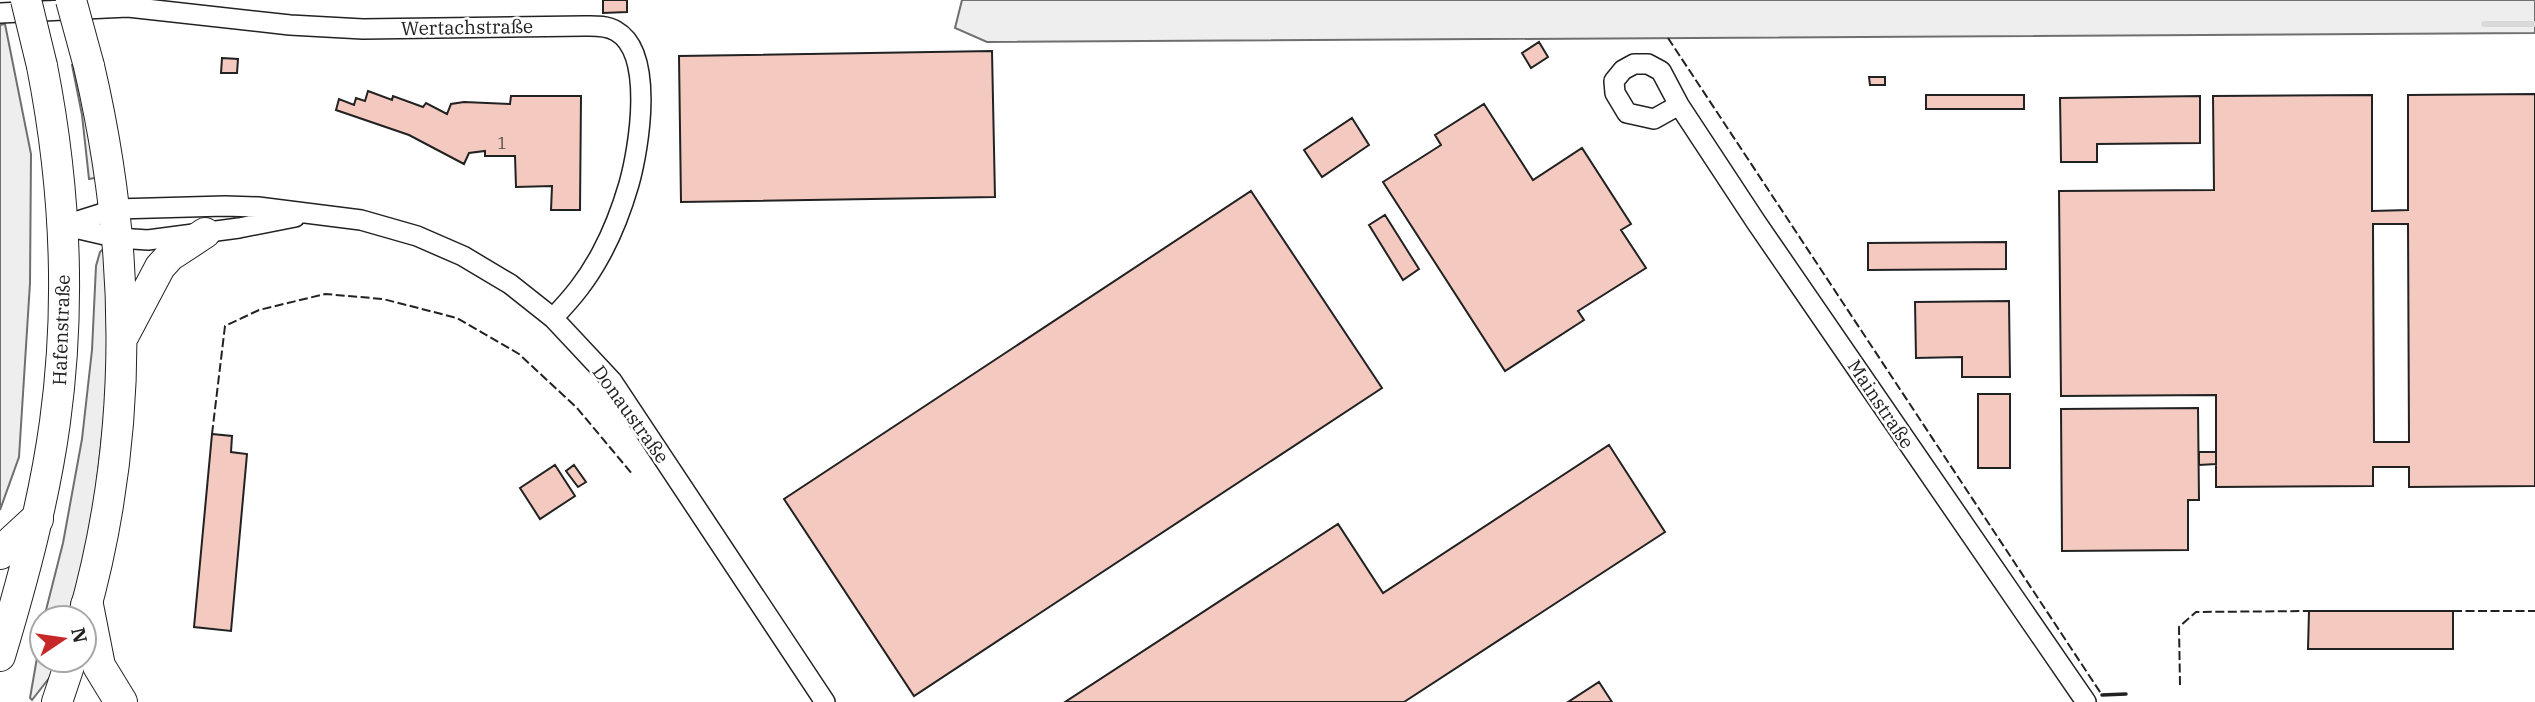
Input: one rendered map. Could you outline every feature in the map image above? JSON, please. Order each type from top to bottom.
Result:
[{"type":"highway","points":[[0,553],[37,519]]},
{"type":"highway","points":[[98,662],[121,702]]},
{"type":"main road","name":"Hafenstraße","points":[[0,656],[22,583],[52,443],[60,373],[64,290],[55,139],[42,66],[26,0]]},
{"type":"main road","points":[[71,0],[89,65],[107,149],[117,223],[122,338],[115,456],[102,540],[87,604]]},
{"type":"main road","points":[[122,338],[160,267],[170,256],[205,233]]},
{"type":"main road","points":[[57,702],[66,674]]},
{"type":"street","name":"Wertachstraße","points":[[0,13],[128,8],[290,25],[363,29],[572,26],[607,27],[617,31],[630,48],[638,65],[641,83],[636,150],[629,182],[620,213],[596,264],[583,286],[553,318]]},
{"type":"street","name":"Mainstraße","points":[[1679,105],[1756,222],[2086,702]]},
{"type":"street","name":"Donaustraße","points":[[62,226],[117,223],[258,206],[361,220],[417,236],[463,256],[486,270],[533,300],[612,381],[825,702]]},
{"type":"street","name":"Donaustraße","points":[[62,226],[117,223],[148,240],[313,214]]},
{"type":"shaded area","points":[[962,0],[2535,0],[2535,33],[987,42],[955,28]]},
{"type":"shaded area","points":[[5,24],[31,154],[30,283],[19,457],[0,510],[0,25]]},
{"type":"shaded area","points":[[72,65],[79,65],[100,177],[89,179],[82,115]]},
{"type":"shaded area","points":[[106,246],[110,366],[93,516],[73,604],[48,604],[63,543],[82,439],[92,350],[96,266],[100,252]]},
{"type":"shaded area","points":[[34,674],[52,674],[32,700],[30,698]]},
{"type":"building","points":[[603,0],[627,0],[627,12],[603,13]]},
{"type":"building","points":[[1539,42],[1548,57],[1531,68],[1522,53]]},
{"type":"building","points":[[992,51],[995,197],[681,202],[679,56]]},
{"type":"building","points":[[222,58],[238,59],[237,73],[221,73]]},
{"type":"building","points":[[1869,77],[1885,77],[1885,85],[1870,85]]},
{"type":"building","points":[[368,91],[392,100],[393,96],[423,107],[426,103],[447,114],[451,104],[464,102],[510,104],[511,96],[581,96],[580,210],[551,210],[552,186],[516,187],[515,156],[485,156],[485,151],[469,153],[464,164],[409,135],[336,110],[339,99],[354,105],[356,98],[365,101]]},
{"type":"building","points":[[2535,94],[2535,486],[2409,487],[2409,467],[2373,467],[2373,486],[2216,487],[2216,395],[2061,396],[2059,191],[2214,190],[2213,96],[2372,95],[2372,211],[2408,210],[2408,95]],"holes":[[[2373,224],[2408,224],[2409,442],[2374,442]]]},
{"type":"building","points":[[1926,95],[2024,95],[2024,109],[1926,109]]},
{"type":"building","points":[[2200,96],[2200,143],[2097,144],[2097,162],[2061,162],[2060,98]]},
{"type":"building","points":[[1484,104],[1533,180],[1582,148],[1631,224],[1621,230],[1646,268],[1578,311],[1584,320],[1505,371],[1383,182],[1441,145],[1435,135]]},
{"type":"building","points":[[1352,118],[1369,145],[1322,177],[1304,150]]},
{"type":"building","points":[[1251,191],[1382,388],[914,696],[784,499]]},
{"type":"building","points":[[1385,215],[1419,269],[1403,280],[1369,225]]},
{"type":"building","points":[[2006,242],[2006,269],[1868,270],[1868,243]]},
{"type":"building","points":[[2009,301],[2010,377],[1962,377],[1962,357],[1916,358],[1915,302]]},
{"type":"building","points":[[1978,394],[2010,394],[2010,468],[1978,468]]},
{"type":"building","points":[[2198,408],[2199,500],[2188,500],[2188,550],[2062,551],[2061,409]]},
{"type":"building","points":[[212,434],[232,436],[231,452],[247,454],[231,631],[194,627]]},
{"type":"building","points":[[1609,445],[1665,532],[1404,702],[1065,702],[1338,524],[1383,593]]},
{"type":"building","points":[[2199,452],[2216,452],[2216,464],[2199,465]]},
{"type":"building","points":[[555,465],[575,496],[540,519],[520,488]]},
{"type":"building","points":[[574,465],[586,482],[578,487],[566,471]]},
{"type":"building","points":[[2309,611],[2453,611],[2453,649],[2308,649]]},
{"type":"building","points":[[1599,682],[1612,702],[1568,702]]},
{"type":"waterway","points":[[2484,24],[2535,24]]},
{"type":"fence","points":[[1668,38],[2102,695]]},
{"type":"fence","points":[[212,434],[225,326],[259,310],[325,294],[383,299],[457,318],[519,354],[577,408],[633,475]]},
{"type":"fence","points":[[2180,685],[2179,627],[2196,612],[2309,611]]},
{"type":"fence","points":[[2453,611],[2535,611]]},
{"type":"wall","points":[[2102,695],[2126,694]]}]
